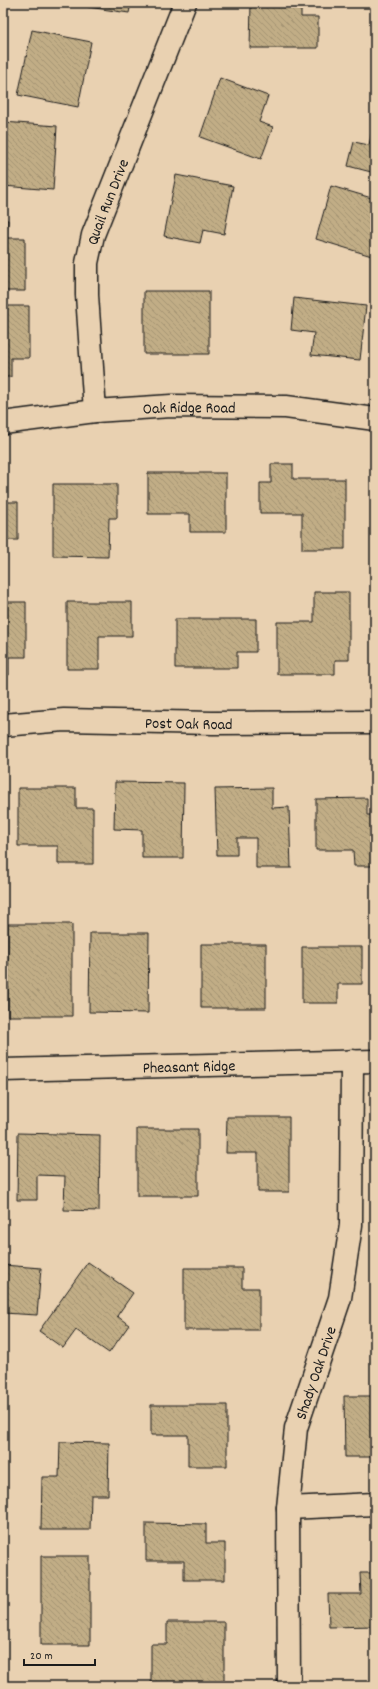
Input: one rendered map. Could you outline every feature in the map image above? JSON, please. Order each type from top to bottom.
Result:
[{"type":"street","name":"Quail Run Drive","points":[[95,411],[87,295],[87,263],[93,235],[185,3]]},
{"type":"street","name":"Oak Ridge Road","points":[[3,423],[95,411],[171,406],[286,407],[375,419]]},
{"type":"street","name":"Post Oak Road","points":[[3,725],[64,720],[213,723],[375,722]]},
{"type":"street","name":"Shady Oak Drive","points":[[289,1686],[288,1508],[296,1428],[315,1368],[340,1298],[351,1225],[352,1061]]},
{"type":"street","name":"Pheasant Ridge","points":[[3,1070],[375,1061]]},
{"type":"street","points":[[288,1508],[375,1504]]},
{"type":"building","points":[[88,3],[131,3],[129,13],[88,7]]},
{"type":"building","points":[[251,3],[301,3],[301,17],[318,17],[318,48],[250,48]]},
{"type":"building","points":[[32,30],[91,42],[78,107],[18,95]]},
{"type":"building","points":[[220,78],[268,96],[259,122],[273,127],[261,159],[200,137]]},
{"type":"building","points":[[375,118],[375,173],[348,166],[354,142],[369,145]]},
{"type":"building","points":[[3,122],[57,126],[53,190],[3,186]]},
{"type":"building","points":[[176,175],[233,186],[224,234],[203,230],[200,243],[164,236]]},
{"type":"building","points":[[331,186],[375,199],[375,257],[316,239]]},
{"type":"building","points":[[3,220],[8,220],[7,238],[25,238],[25,291],[3,291]]},
{"type":"building","points":[[144,291],[209,291],[209,354],[144,354]]},
{"type":"building","points":[[294,298],[366,306],[360,360],[311,355],[314,333],[291,330]]},
{"type":"building","points":[[3,306],[29,306],[29,358],[11,358],[11,377],[3,377]]},
{"type":"building","points":[[271,464],[293,464],[293,479],[345,479],[345,549],[302,549],[302,513],[260,513],[260,483],[271,483]]},
{"type":"building","points":[[148,473],[226,473],[226,532],[190,532],[190,514],[148,514]]},
{"type":"building","points":[[53,484],[117,484],[117,518],[109,518],[108,557],[53,556]]},
{"type":"building","points":[[3,502],[18,502],[18,540],[3,540]]},
{"type":"building","points":[[314,592],[349,592],[349,660],[335,660],[335,674],[277,674],[277,622],[314,622]]},
{"type":"building","points":[[3,602],[26,602],[26,657],[9,657],[9,675],[3,675]]},
{"type":"building","points":[[67,602],[132,602],[132,636],[99,636],[99,669],[67,669]]},
{"type":"building","points":[[175,619],[256,619],[256,652],[237,652],[237,668],[175,668]]},
{"type":"building","points":[[115,782],[184,783],[183,858],[142,858],[142,830],[114,829]]},
{"type":"building","points":[[18,788],[76,788],[76,808],[93,808],[93,864],[58,864],[58,846],[18,846]]},
{"type":"building","points":[[272,788],[272,808],[289,807],[291,868],[256,868],[256,838],[237,838],[237,855],[217,855],[215,789]]},
{"type":"building","points":[[367,798],[367,815],[375,815],[375,866],[354,866],[353,850],[316,850],[316,799]]},
{"type":"building","points":[[8,924],[72,924],[72,1016],[8,1016]]},
{"type":"building","points":[[90,933],[149,933],[148,1013],[89,1012]]},
{"type":"building","points":[[201,944],[266,944],[266,1008],[201,1008]]},
{"type":"building","points":[[302,947],[362,947],[362,984],[338,984],[338,1003],[302,1003]]},
{"type":"building","points":[[227,1117],[289,1117],[289,1192],[258,1192],[258,1153],[226,1153]]},
{"type":"building","points":[[137,1129],[198,1129],[198,1196],[137,1196]]},
{"type":"building","points":[[18,1133],[100,1135],[99,1211],[64,1210],[65,1176],[37,1175],[37,1200],[17,1200]]},
{"type":"building","points":[[88,1262],[133,1293],[117,1316],[129,1325],[109,1353],[76,1330],[63,1348],[39,1331]]},
{"type":"building","points":[[3,1265],[41,1268],[37,1315],[3,1313]]},
{"type":"building","points":[[184,1268],[242,1268],[242,1288],[259,1288],[259,1330],[184,1330]]},
{"type":"building","points":[[344,1396],[375,1396],[375,1457],[345,1457]]},
{"type":"building","points":[[151,1405],[227,1405],[227,1466],[188,1466],[188,1435],[151,1435]]},
{"type":"building","points":[[60,1442],[109,1443],[108,1495],[91,1495],[90,1530],[41,1530],[42,1477],[59,1477]]},
{"type":"building","points":[[146,1523],[206,1524],[206,1543],[225,1543],[225,1580],[184,1580],[184,1561],[146,1561]]},
{"type":"building","points":[[41,1556],[90,1556],[90,1645],[41,1645]]},
{"type":"building","points":[[360,1573],[375,1573],[375,1626],[329,1627],[328,1594],[361,1594]]},
{"type":"building","points":[[167,1622],[224,1622],[224,1682],[151,1682],[151,1644],[167,1644]]}]
